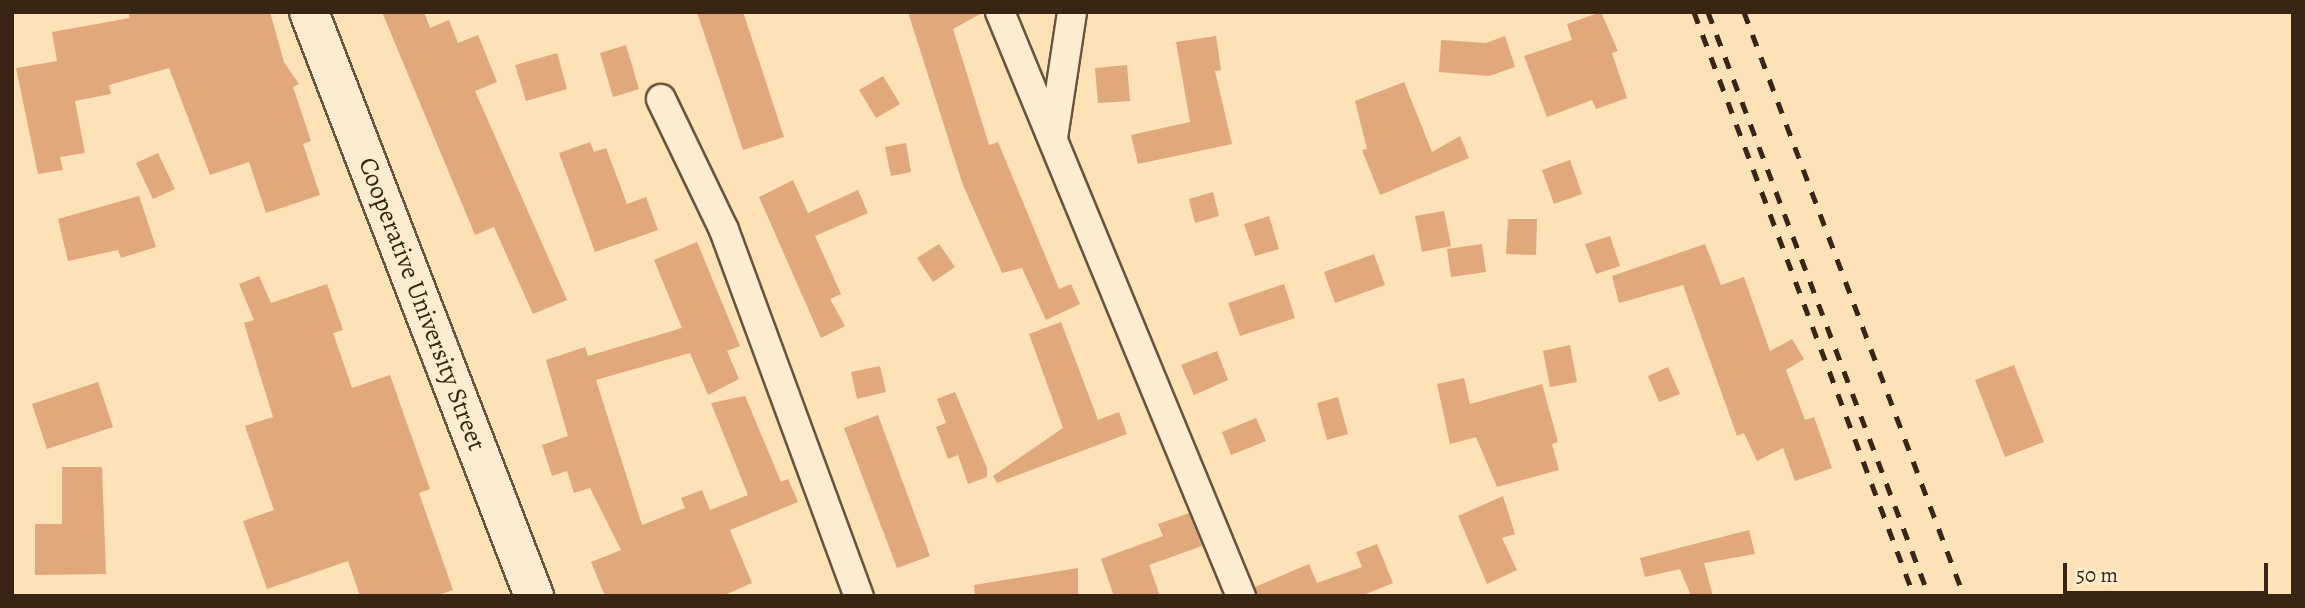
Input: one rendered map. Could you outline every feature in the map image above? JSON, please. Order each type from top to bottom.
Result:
[{"type":"street","points":[[1000,12],[1241,596]]},
{"type":"street","points":[[1053,138],[1072,12]]},
{"type":"street","name":"Cooperative University Street","points":[[314,15],[534,596]]},
{"type":"street","points":[[660,99],[724,230],[859,596]]},
{"type":"building","points":[[128,12],[270,12],[284,62],[299,84],[293,87],[311,141],[303,144],[320,195],[266,213],[249,162],[210,175],[169,68],[109,85],[111,94],[75,101],[85,153],[60,157],[63,170],[38,174],[16,68],[57,61],[52,32],[130,18]]},
{"type":"building","points":[[382,12],[424,12],[430,28],[449,20],[458,43],[478,35],[497,82],[475,91],[567,300],[533,314],[494,227],[475,235]]},
{"type":"building","points":[[697,12],[743,12],[784,137],[743,150]]},
{"type":"building","points":[[908,12],[984,12],[953,29],[989,145],[998,142],[1059,289],[1071,284],[1080,304],[1046,320],[1022,268],[1002,273],[963,185]]},
{"type":"building","points":[[1601,12],[1618,51],[1612,53],[1627,98],[1596,109],[1592,100],[1547,117],[1524,56],[1572,40],[1567,24]]},
{"type":"building","points":[[1216,36],[1221,70],[1215,71],[1232,144],[1138,164],[1131,135],[1190,122],[1176,42]]},
{"type":"building","points":[[1505,36],[1515,67],[1489,76],[1439,72],[1441,40],[1486,43]]},
{"type":"building","points":[[626,45],[639,89],[613,97],[600,53]]},
{"type":"building","points":[[557,53],[567,89],[526,101],[515,65]]},
{"type":"building","points":[[1127,65],[1130,101],[1098,103],[1095,68]]},
{"type":"building","points":[[883,76],[900,104],[876,118],[859,90]]},
{"type":"building","points":[[1404,82],[1432,152],[1460,136],[1469,158],[1380,195],[1362,150],[1367,149],[1355,101]]},
{"type":"building","points":[[590,142],[594,152],[606,148],[627,204],[646,197],[658,230],[595,252],[559,153]]},
{"type":"building","points":[[906,143],[911,172],[891,176],[885,147]]},
{"type":"building","points":[[158,153],[175,189],[153,199],[136,163]]},
{"type":"building","points":[[1570,160],[1582,194],[1554,204],[1542,170]]},
{"type":"building","points":[[793,180],[808,213],[858,190],[868,213],[815,236],[841,294],[830,299],[845,326],[821,338],[759,197]]},
{"type":"building","points":[[1213,192],[1219,216],[1195,223],[1189,199]]},
{"type":"building","points":[[139,196],[156,247],[121,258],[118,250],[68,261],[58,219]]},
{"type":"building","points":[[1444,211],[1451,246],[1422,252],[1415,216]]},
{"type":"building","points":[[1269,216],[1279,249],[1255,256],[1244,224]]},
{"type":"building","points":[[1508,219],[1537,219],[1536,255],[1506,254]]},
{"type":"building","points":[[1610,236],[1620,266],[1596,274],[1585,244]]},
{"type":"building","points":[[697,242],[740,346],[727,351],[739,379],[708,395],[690,353],[596,380],[642,525],[685,508],[681,498],[702,490],[710,510],[748,495],[711,403],[745,396],[781,482],[788,479],[798,502],[730,530],[752,583],[722,596],[605,596],[591,562],[621,550],[590,488],[574,493],[567,471],[552,476],[542,445],[568,436],[546,360],[585,347],[588,356],[682,328],[654,260]]},
{"type":"building","points":[[939,244],[955,267],[933,282],[917,258]]},
{"type":"building","points":[[1482,244],[1486,272],[1451,277],[1447,249]]},
{"type":"building","points":[[1705,244],[1721,285],[1744,277],[1770,351],[1792,339],[1804,359],[1786,370],[1805,420],[1814,417],[1832,468],[1795,481],[1783,448],[1757,461],[1744,433],[1737,436],[1683,285],[1619,303],[1612,276]]},
{"type":"building","points":[[1374,254],[1385,285],[1335,303],[1324,272]]},
{"type":"building","points":[[259,276],[271,303],[327,284],[343,330],[333,333],[352,388],[390,375],[430,489],[419,493],[453,590],[436,596],[360,596],[348,561],[267,589],[243,521],[274,510],[245,426],[273,417],[244,323],[254,320],[239,284]]},
{"type":"building","points":[[1284,284],[1295,318],[1240,336],[1228,303]]},
{"type":"building","points":[[1061,322],[1098,420],[1119,412],[1127,434],[997,483],[993,476],[1063,428],[1029,334]]},
{"type":"building","points":[[1570,345],[1577,382],[1550,387],[1543,351]]},
{"type":"building","points":[[1217,351],[1228,380],[1194,395],[1181,365]]},
{"type":"building","points":[[2014,365],[2044,442],[2005,457],[1975,380]]},
{"type":"building","points":[[880,366],[886,392],[857,399],[851,372]]},
{"type":"building","points":[[1668,367],[1680,394],[1659,402],[1648,376]]},
{"type":"building","points":[[1464,378],[1470,404],[1542,384],[1558,442],[1552,444],[1559,470],[1497,487],[1476,437],[1450,444],[1437,384]]},
{"type":"building","points":[[98,382],[113,427],[47,449],[32,404]]},
{"type":"building","points":[[955,392],[987,468],[987,477],[968,484],[958,455],[948,459],[936,427],[946,423],[937,399]]},
{"type":"building","points":[[1338,397],[1348,434],[1327,440],[1317,403]]},
{"type":"building","points":[[878,415],[930,556],[897,568],[844,428]]},
{"type":"building","points":[[1256,418],[1266,441],[1231,455],[1222,432]]},
{"type":"building","points":[[62,467],[102,467],[106,574],[35,575],[35,524],[62,524]]},
{"type":"building","points":[[1503,496],[1515,534],[1502,538],[1517,570],[1487,584],[1458,516]]},
{"type":"building","points":[[1189,513],[1202,546],[1149,565],[1160,596],[1114,596],[1101,559],[1163,536],[1158,524]]},
{"type":"building","points":[[1749,530],[1755,554],[1704,563],[1713,596],[1691,596],[1680,569],[1645,577],[1640,558]]},
{"type":"building","points":[[1377,544],[1393,583],[1361,596],[1257,596],[1255,587],[1309,564],[1317,583],[1362,567],[1356,552]]},
{"type":"building","points":[[1078,568],[1078,596],[975,596],[974,585]]},
{"type":"railway","points":[[1694,12],[1914,596]]},
{"type":"railway","points":[[1708,12],[1929,596]]},
{"type":"railway","points":[[1744,12],[1964,596]]}]
